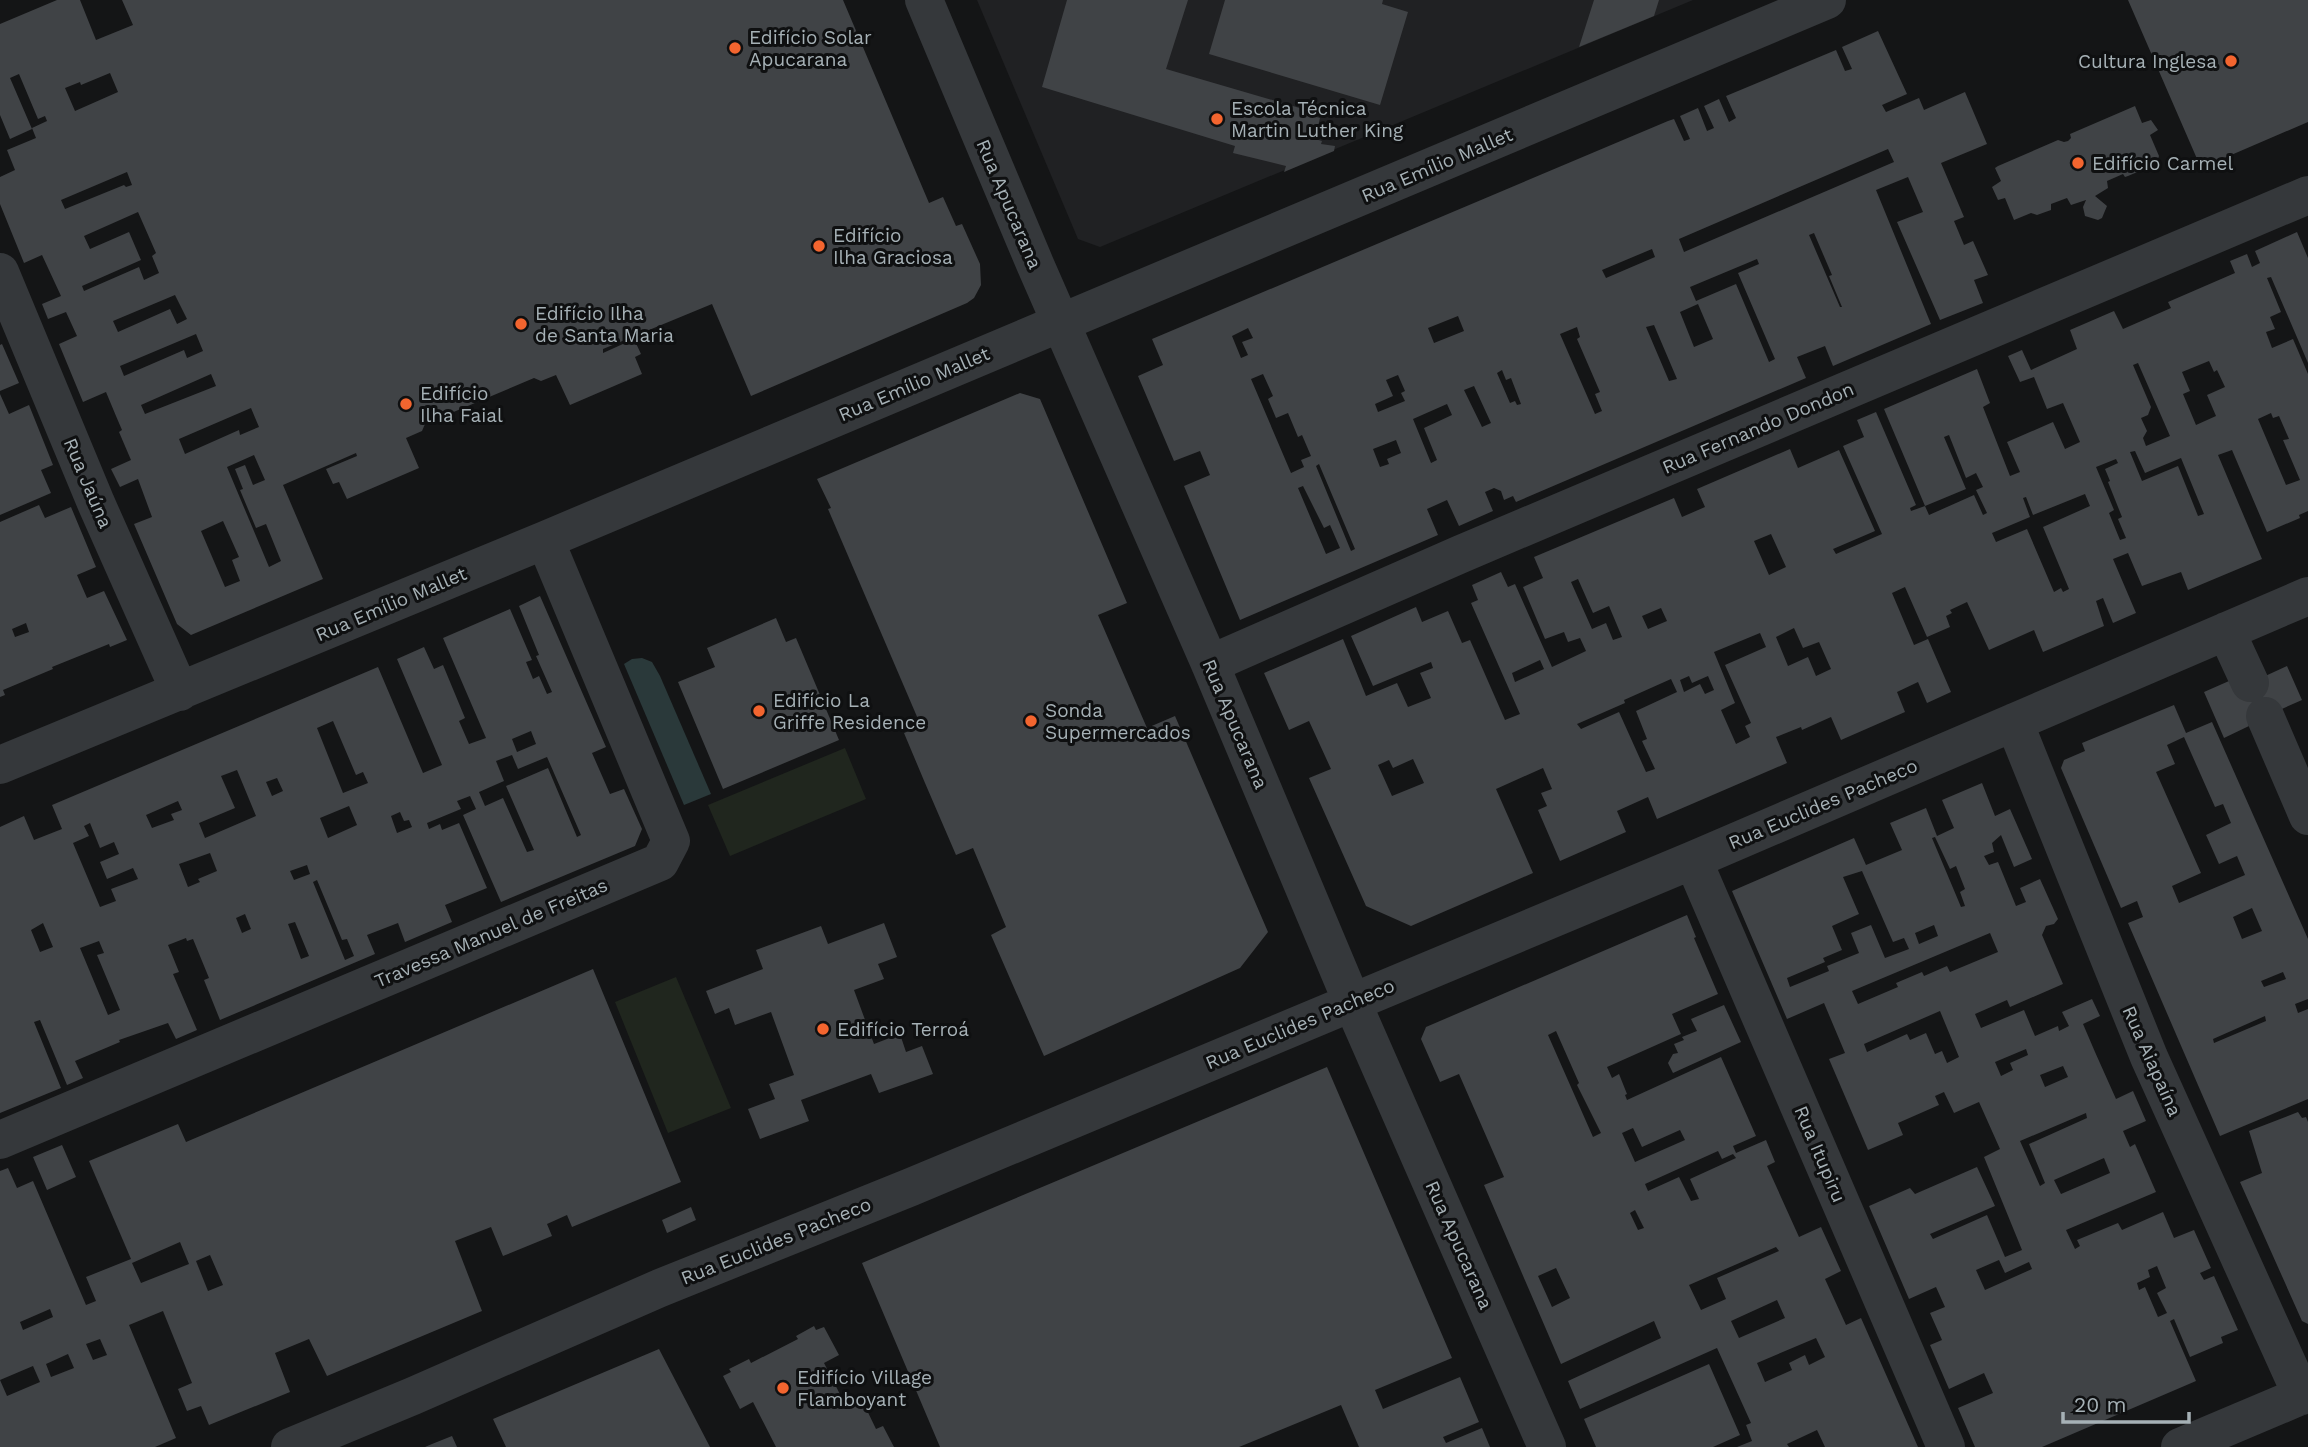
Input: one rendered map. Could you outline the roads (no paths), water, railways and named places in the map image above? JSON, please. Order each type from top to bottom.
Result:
[{"type":"street","name":"Rua Apucarana","points":[[924,0],[1060,322],[1210,664],[1352,1002],[1547,1447]]},
{"type":"street","name":"Rua Emílio Mallet","points":[[0,765],[545,540],[1827,0]]},
{"type":"street","name":"Rua Fernando Dondon","points":[[1210,664],[1461,554],[2308,195]]},
{"type":"street","name":"Rua Jaúna","points":[[0,272],[96,503],[180,692]]},
{"type":"street","name":"Travessa Manuel de Freitas","points":[[0,1140],[660,862],[671,841],[545,540]]},
{"type":"street","name":"Rua Euclides Pacheco","points":[[290,1447],[660,1288],[911,1187],[1693,860],[2308,596]]},
{"type":"street","points":[[2226,631],[2308,816]]},
{"type":"street","name":"Rua Aiapaína","points":[[2014,722],[2149,1057],[2305,1394]]},
{"type":"street","name":"Rua Itupiru","points":[[1693,860],[1946,1447]]},
{"type":"street","points":[[2180,1447],[2305,1394]]},
{"type":"place","name":"Edifício Solar Apucarana","points":[[735,48]]},
{"type":"place","name":"Cultura Inglesa","points":[[2231,61]]},
{"type":"place","name":"Escola Técnica Martin Luther King","points":[[1217,119]]},
{"type":"place","name":"Edifício Carmel","points":[[2078,163]]},
{"type":"place","name":"Edifício Ilha Graciosa","points":[[819,246]]},
{"type":"place","name":"Edifício Ilha de Santa Maria","points":[[521,324]]},
{"type":"place","name":"Edifício Ilha Faial","points":[[406,404]]},
{"type":"place","name":"Edifício La Griffe Residence","points":[[759,711]]},
{"type":"place","name":"Sonda Supermercados","points":[[1031,721]]},
{"type":"place","name":"Edifício Terroá","points":[[823,1029]]},
{"type":"place","name":"Edifício Village Flamboyant","points":[[783,1388]]}]
